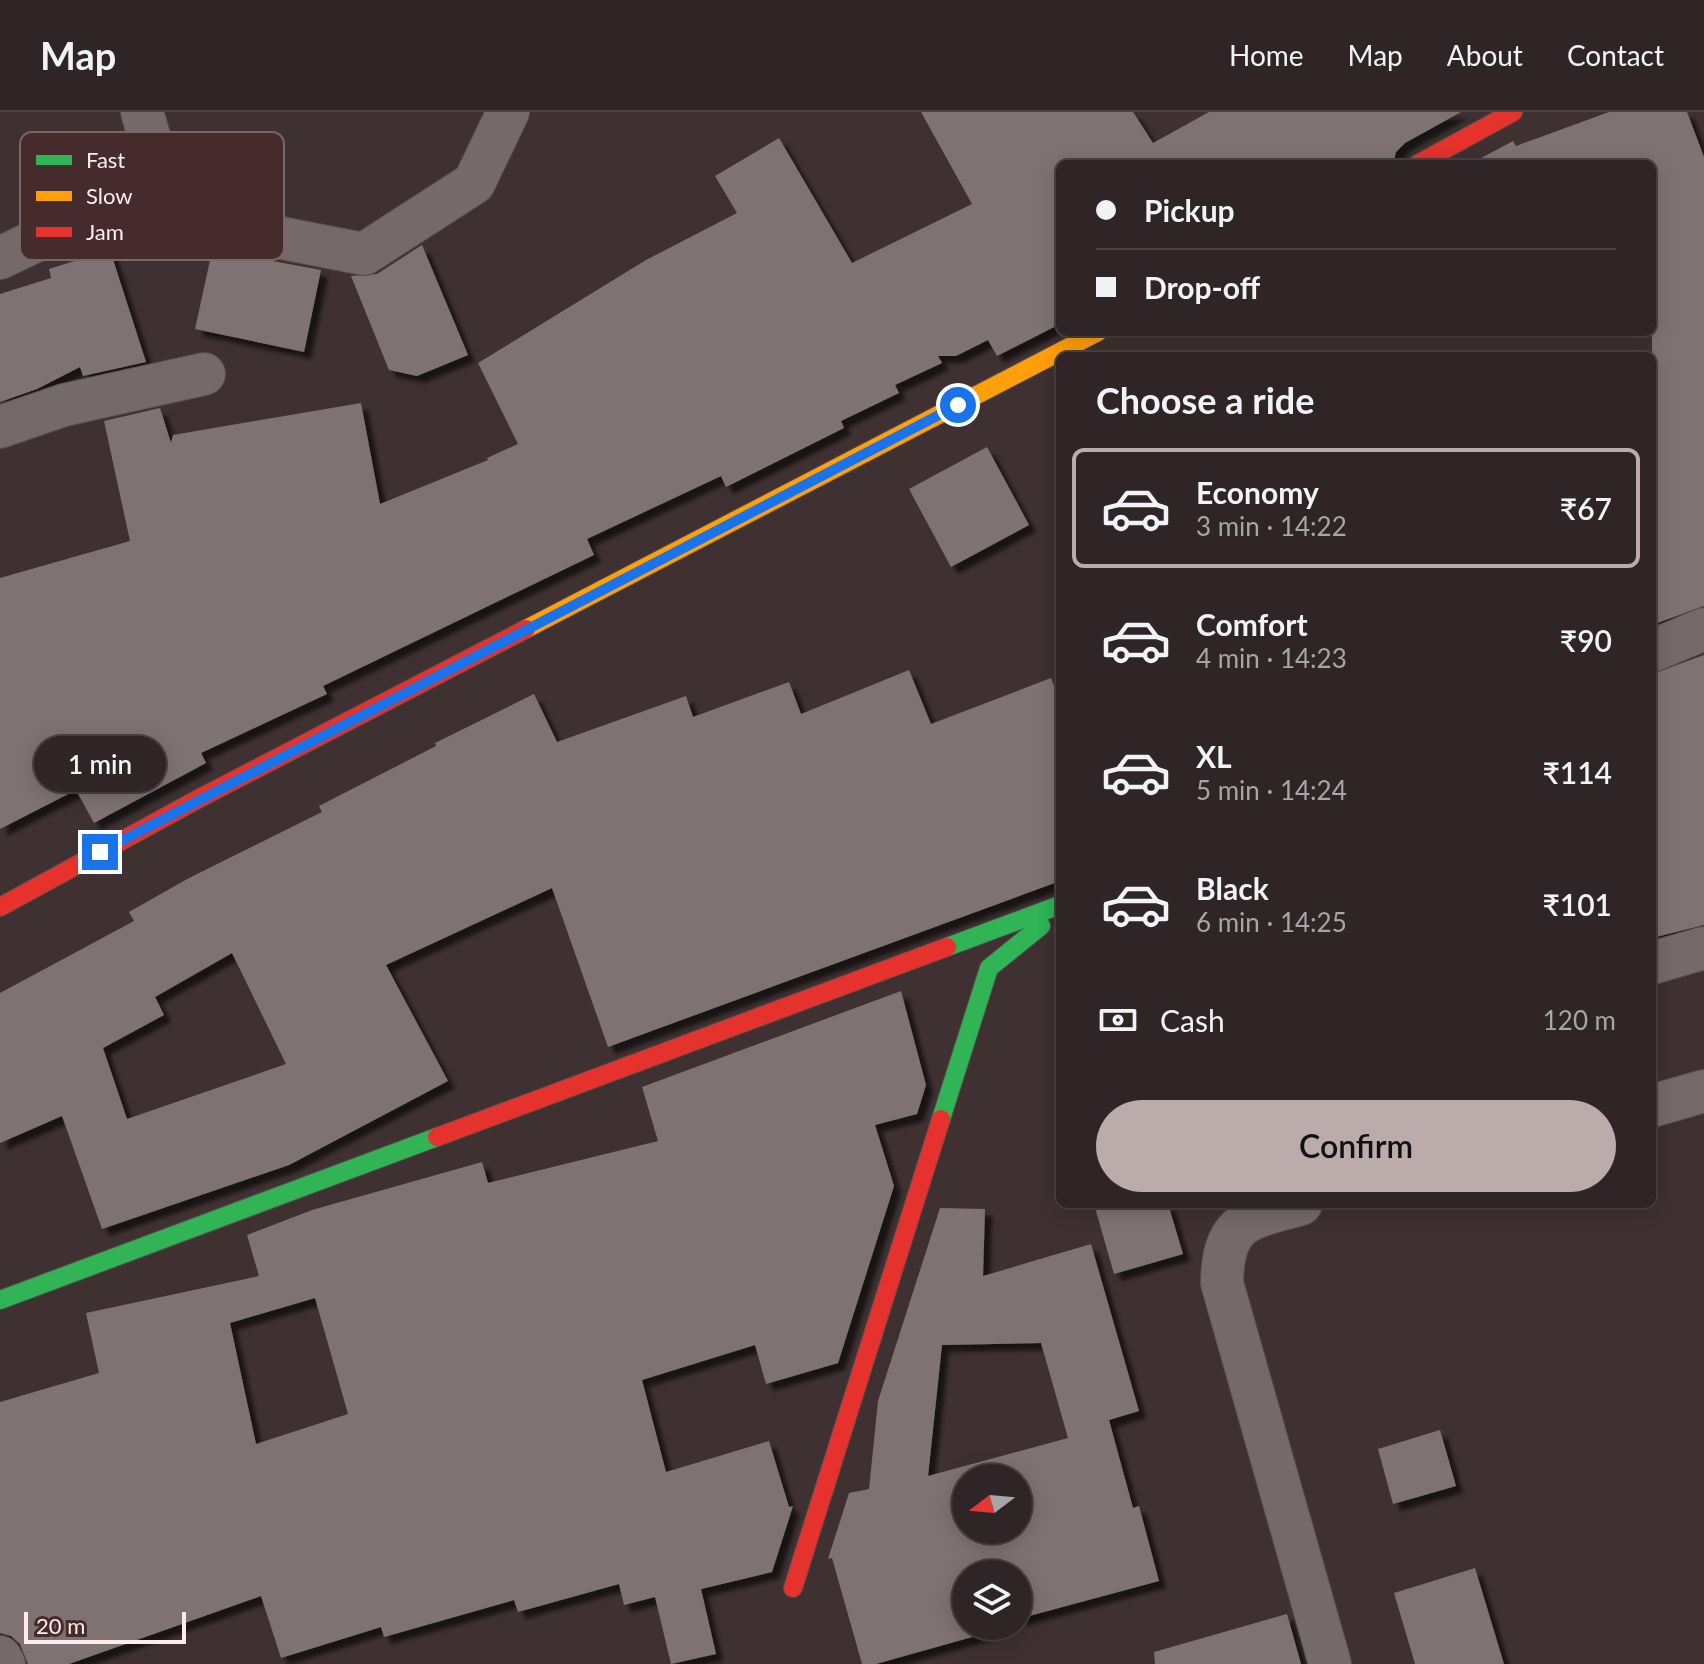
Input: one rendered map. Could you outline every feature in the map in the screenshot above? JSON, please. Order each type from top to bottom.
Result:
[{"type":"street","points":[[142,112],[148,132]]},
{"type":"street","points":[[284,238],[364,254],[474,183],[508,112]]},
{"type":"street","points":[[1425,160],[1513,112]]},
{"type":"street","points":[[0,258],[20,248]]},
{"type":"street","points":[[1059,352],[1090,336]]},
{"type":"street","points":[[0,907],[214,790],[1056,354]]},
{"type":"street","points":[[0,427],[64,405],[204,374]]},
{"type":"street","points":[[1656,649],[1704,629]]},
{"type":"street","points":[[0,1300],[1056,909]]},
{"type":"street","points":[[793,1588],[989,968],[1056,911]]},
{"type":"street","points":[[1656,962],[1704,948]]},
{"type":"street","points":[[1656,1105],[1704,1091]]},
{"type":"street","points":[[1287,1208],[1248,1219],[1229,1234],[1222,1261],[1222,1283],[1330,1664]]},
{"type":"street","points":[[0,1657],[4,1664]]},
{"type":"building","points":[[921,112],[1133,112],[1153,143],[1209,112],[1461,112],[1405,143],[1396,152],[1394,160],[1056,160],[1056,326],[997,356],[988,340],[956,356],[938,356],[942,363],[895,385],[899,393],[841,421],[844,428],[726,487],[721,476],[587,539],[594,555],[323,686],[327,694],[201,753],[206,763],[94,823],[76,790],[0,829],[0,578],[130,541],[104,421],[160,408],[171,443],[173,435],[361,403],[380,504],[488,460],[518,444],[478,363],[646,260],[737,213],[715,176],[779,138],[852,263],[972,204]]},
{"type":"building","points":[[1609,112],[1687,112],[1704,157],[1704,606],[1656,624],[1656,352],[1652,352],[1652,336],[1656,336],[1656,160],[1477,160],[1513,141],[1516,146]]},
{"type":"building","points":[[422,245],[468,355],[417,376],[389,370],[351,276],[377,274]]},
{"type":"building","points":[[78,260],[113,260],[146,362],[83,376],[80,367],[37,389],[0,402],[0,294],[51,278],[49,269]]},
{"type":"building","points":[[210,260],[267,260],[321,270],[304,352],[195,329]]},
{"type":"building","points":[[987,447],[1029,525],[951,567],[909,489]]},
{"type":"building","points":[[1704,655],[1704,925],[1656,937],[1656,673]]},
{"type":"building","points":[[909,670],[931,724],[1051,678],[1056,691],[1056,882],[608,1047],[552,888],[386,965],[448,1081],[289,1165],[102,1229],[62,1116],[0,1143],[0,993],[134,921],[129,912],[189,878],[322,812],[319,806],[436,746],[435,743],[534,694],[557,742],[686,696],[693,717],[789,682],[801,714]],"holes":[[[232,953],[286,1064],[127,1119],[103,1048],[164,1015],[155,997]]]},
{"type":"building","points":[[901,991],[926,1085],[917,1114],[875,1125],[894,1186],[838,1363],[766,1384],[755,1345],[642,1380],[666,1472],[769,1441],[789,1507],[793,1506],[772,1572],[701,1589],[716,1654],[671,1664],[655,1597],[624,1605],[619,1584],[518,1612],[514,1600],[384,1637],[381,1627],[281,1658],[261,1596],[69,1664],[28,1664],[20,1644],[11,1636],[0,1633],[0,1402],[99,1373],[86,1313],[259,1276],[247,1235],[312,1210],[482,1162],[488,1183],[658,1141],[642,1087]],"holes":[[[315,1298],[348,1414],[256,1444],[230,1323]]]},
{"type":"building","points":[[940,1208],[985,1209],[983,1276],[1091,1244],[1139,1411],[1109,1420],[1133,1508],[1139,1506],[1159,1581],[1032,1615],[1032,1560],[952,1560],[952,1640],[961,1640],[876,1664],[862,1664],[832,1558],[828,1559],[849,1493],[869,1489],[878,1401]],"holes":[[[1041,1343],[1068,1438],[972,1464],[1032,1464],[1032,1544],[952,1544],[952,1469],[928,1476],[942,1345]]]},
{"type":"building","points":[[1095,1208],[1169,1208],[1183,1254],[1114,1274]]},
{"type":"building","points":[[1440,1430],[1456,1486],[1393,1504],[1378,1449]]},
{"type":"building","points":[[1475,1568],[1504,1664],[1415,1664],[1394,1593]]},
{"type":"building","points":[[1287,1614],[1301,1664],[1155,1664],[1154,1652]]},
{"type":"traffic: fast","points":[[947,947],[1056,906]]},
{"type":"traffic: fast","points":[[941,1119],[989,968],[1041,926]]},
{"type":"traffic: fast","points":[[0,1300],[437,1137]]},
{"type":"traffic: slow","points":[[1059,352],[1090,336]]},
{"type":"traffic: slow","points":[[526,629],[1056,354]]},
{"type":"traffic: jam","points":[[1425,160],[1513,112]]},
{"type":"traffic: jam","points":[[0,907],[200,798],[526,629]]},
{"type":"traffic: jam","points":[[437,1137],[947,947]]},
{"type":"traffic: jam","points":[[793,1588],[941,1119]]},
{"type":"route","points":[[100,852],[958,405]]}]
